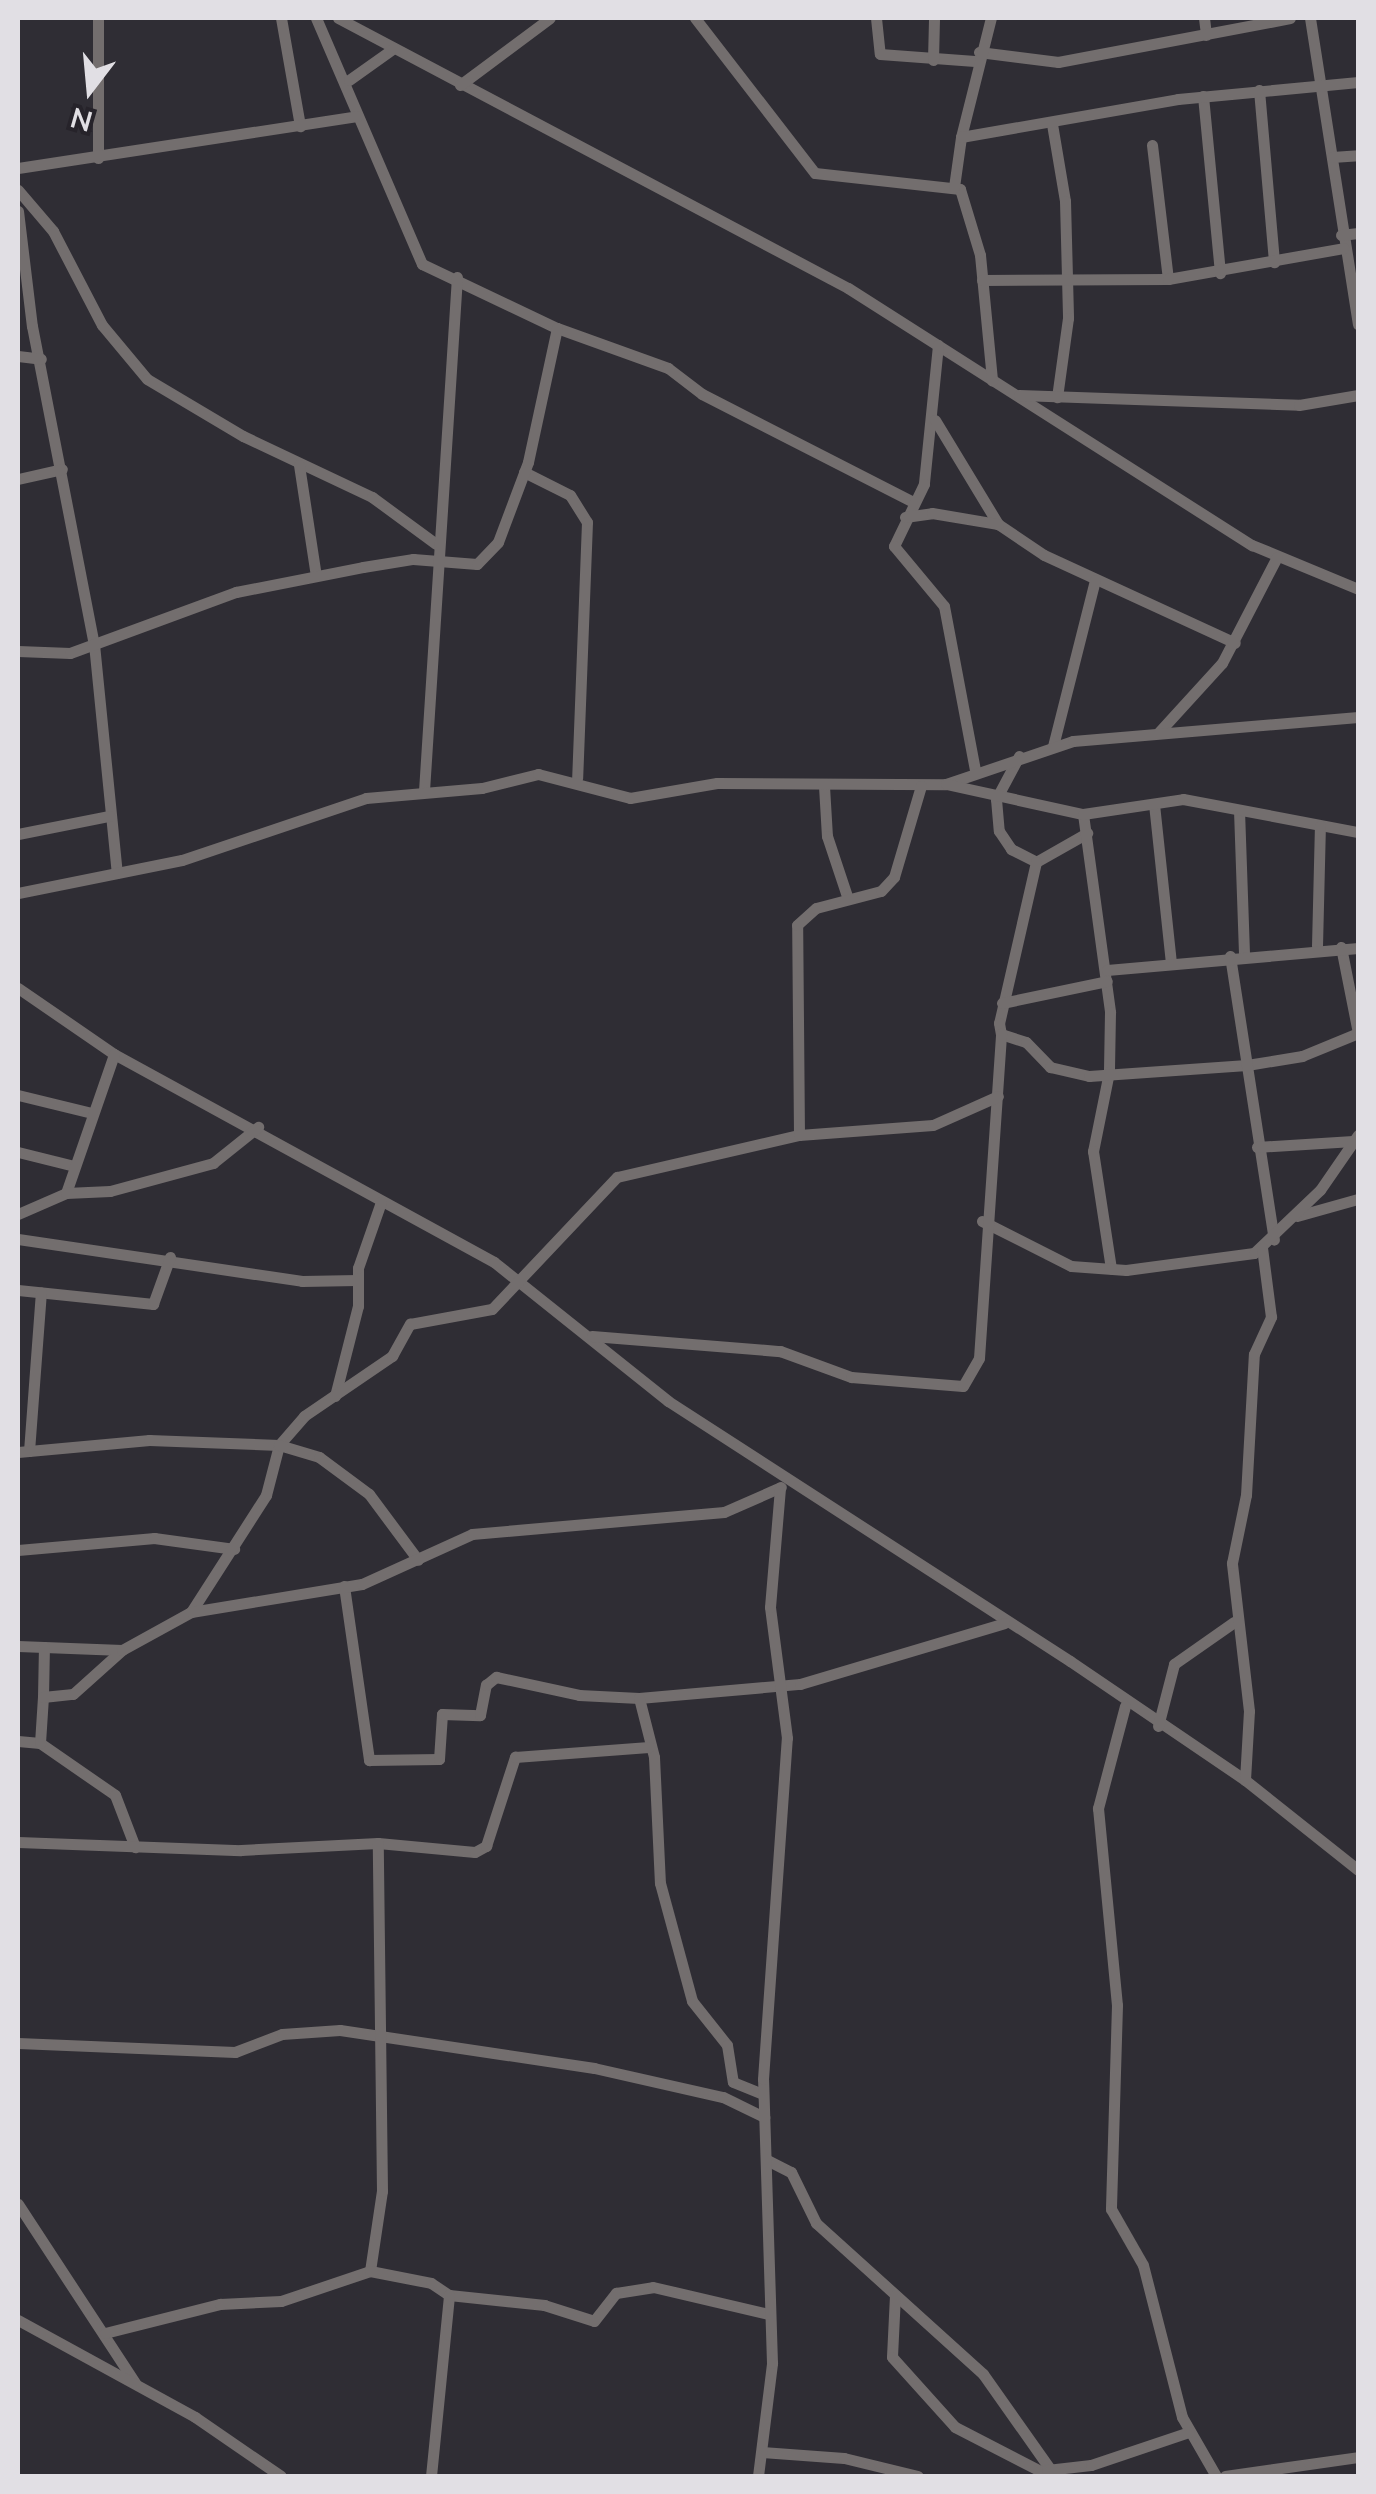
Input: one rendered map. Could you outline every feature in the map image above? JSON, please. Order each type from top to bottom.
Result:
[{"type":"street","points":[[98,18],[98,158]]},
{"type":"street","points":[[280,18],[300,126]]},
{"type":"street","points":[[316,18],[348,80],[357,116],[413,252],[557,328],[668,368],[702,394],[913,502]]},
{"type":"street","points":[[338,18],[831,279],[1278,557],[1358,590]]},
{"type":"street","points":[[460,85],[550,18]]},
{"type":"street","points":[[696,18],[815,173],[954,186]]},
{"type":"street","points":[[876,18],[876,52],[934,60],[977,56],[1058,62],[1290,18]]},
{"type":"street","points":[[934,18],[934,60]]},
{"type":"street","points":[[991,18],[977,56],[954,186],[975,227],[992,380]]},
{"type":"street","points":[[1204,18],[1206,35]]},
{"type":"street","points":[[1310,18],[1325,86],[1342,241],[1358,324]]},
{"type":"street","points":[[348,80],[394,48]]},
{"type":"street","points":[[961,138],[1203,96],[1358,82]]},
{"type":"street","points":[[1259,90],[1274,262]]},
{"type":"street","points":[[1203,96],[1220,274]]},
{"type":"street","points":[[18,168],[357,116]]},
{"type":"street","points":[[1052,124],[1066,282],[1068,356],[1057,397]]},
{"type":"street","points":[[1152,145],[1168,278]]},
{"type":"street","points":[[1332,157],[1358,155]]},
{"type":"street","points":[[18,190],[53,231],[102,325],[148,378],[298,465],[372,497],[436,544]]},
{"type":"street","points":[[18,212],[94,644],[117,874]]},
{"type":"street","points":[[982,280],[1066,282],[1220,274],[1274,262],[1358,233]]},
{"type":"street","points":[[424,791],[436,544],[457,278]]},
{"type":"street","points":[[18,651],[50,656],[236,592],[316,576],[438,562],[462,567],[488,557],[524,472],[557,328]]},
{"type":"street","points":[[938,344],[936,420],[924,484],[894,546],[944,606],[975,770]]},
{"type":"street","points":[[18,356],[42,359]]},
{"type":"street","points":[[1016,395],[1299,404],[1358,395]]},
{"type":"street","points":[[936,420],[998,524]]},
{"type":"street","points":[[298,465],[316,576]]},
{"type":"street","points":[[18,479],[62,469]]},
{"type":"street","points":[[524,472],[570,495],[588,522],[577,778]]},
{"type":"street","points":[[924,484],[932,513]]},
{"type":"street","points":[[905,517],[932,513],[998,524],[1096,580],[1235,644]]},
{"type":"street","points":[[1159,732],[1235,644],[1278,557]]},
{"type":"street","points":[[1052,746],[1096,580]]},
{"type":"street","points":[[18,894],[230,846],[366,798],[538,774],[577,778],[630,798],[685,784],[921,786],[946,784],[975,770],[1052,746],[1159,732],[1358,717]]},
{"type":"street","points":[[1019,756],[996,799],[999,831],[1024,860],[1036,862],[1088,833]]},
{"type":"street","points":[[946,784],[996,799],[1083,814],[1183,799],[1358,832]]},
{"type":"street","points":[[824,786],[827,836],[847,896]]},
{"type":"street","points":[[799,1135],[796,924],[847,896],[881,891],[894,877],[921,786]]},
{"type":"street","points":[[1154,804],[1172,963]]},
{"type":"street","points":[[1239,810],[1244,953]]},
{"type":"street","points":[[1083,814],[1107,976],[1109,1072],[1093,1151],[1112,1269]]},
{"type":"street","points":[[18,834],[109,816]]},
{"type":"street","points":[[1318,946],[1320,826]]},
{"type":"street","points":[[592,1336],[780,1350],[851,1376],[950,1391],[970,1379],[978,1358],[982,1221],[998,1096],[1002,1003],[1036,862]]},
{"type":"street","points":[[1002,1003],[1172,963],[1318,946],[1358,948]]},
{"type":"street","points":[[1001,1034],[1026,1042],[1066,1074],[1248,1065],[1302,1056],[1358,1033],[1342,948]]},
{"type":"street","points":[[1230,956],[1248,1065],[1256,1147],[1274,1240]]},
{"type":"street","points":[[18,988],[114,1054],[258,1127],[381,1202],[494,1262],[517,1284],[592,1336],[642,1381],[785,1486],[1245,1780],[1358,1870]]},
{"type":"street","points":[[66,1193],[114,1054]]},
{"type":"street","points":[[18,1095],[92,1113]]},
{"type":"street","points":[[191,1612],[266,1495],[279,1444],[335,1396],[392,1356],[410,1324],[492,1309],[617,1177],[799,1135],[933,1125],[998,1096]]},
{"type":"street","points":[[18,1214],[66,1193],[187,1172],[213,1163],[258,1127]]},
{"type":"street","points":[[1256,1147],[1356,1138]]},
{"type":"street","points":[[982,1221],[1037,1255],[1112,1269],[1262,1248],[1297,1216],[1356,1138]]},
{"type":"street","points":[[18,1152],[74,1166]]},
{"type":"street","points":[[1297,1216],[1358,1199]]},
{"type":"street","points":[[335,1396],[358,1306],[357,1280],[381,1202]]},
{"type":"street","points":[[18,1238],[170,1256],[302,1281],[357,1280]]},
{"type":"street","points":[[1245,1780],[1249,1710],[1234,1622],[1232,1562],[1246,1495],[1254,1354],[1270,1317],[1262,1248]]},
{"type":"street","points":[[18,1290],[153,1304],[170,1256]]},
{"type":"street","points":[[41,1292],[23,1452],[149,1440],[279,1444],[319,1457],[369,1494],[418,1560]]},
{"type":"street","points":[[44,1697],[74,1694],[122,1650],[191,1612],[344,1586],[418,1560],[472,1534],[724,1512],[785,1486]]},
{"type":"street","points":[[758,2476],[772,2363],[763,2094],[774,1991],[779,1768],[787,1738],[770,1607],[785,1486]]},
{"type":"street","points":[[18,1550],[154,1538],[234,1549]]},
{"type":"street","points":[[344,1586],[370,1760],[439,1759],[442,1714],[480,1715],[486,1686],[496,1677],[578,1695],[639,1698],[848,1676],[892,1654],[1004,1624]]},
{"type":"street","points":[[1158,1726],[1174,1664],[1234,1622]]},
{"type":"street","points":[[18,1646],[122,1650]]},
{"type":"street","points":[[40,1743],[44,1647]]},
{"type":"street","points":[[639,1698],[649,1748],[660,1884],[692,2001],[727,2045],[733,2082],[723,2096]]},
{"type":"street","points":[[1125,1706],[1098,1808],[1117,2005],[1107,2174],[1112,2217],[1144,2264],[1189,2432],[1216,2476]]},
{"type":"street","points":[[18,1741],[40,1743],[115,1796],[135,1848]]},
{"type":"street","points":[[18,1842],[135,1848],[378,1844],[481,1850],[516,1757],[649,1748]]},
{"type":"street","points":[[370,2271],[382,2191],[375,2038],[378,1844]]},
{"type":"street","points":[[18,2044],[204,2052],[310,2030],[594,2068],[723,2096],[764,2116]]},
{"type":"street","points":[[733,2082],[763,2094]]},
{"type":"street","points":[[767,2160],[791,2172],[816,2224],[983,2374],[1042,2472]]},
{"type":"street","points":[[18,2204],[135,2383]]},
{"type":"street","points":[[105,2333],[220,2304],[281,2301],[370,2271],[431,2282],[449,2295],[544,2305],[594,2322],[616,2293],[653,2287],[768,2314]]},
{"type":"street","points":[[431,2476],[449,2295]]},
{"type":"street","points":[[895,2295],[892,2357],[956,2427],[1042,2472],[1189,2432]]},
{"type":"street","points":[[18,2320],[135,2383],[281,2476]]},
{"type":"street","points":[[762,2452],[844,2458],[918,2476]]},
{"type":"street","points":[[1226,2476],[1358,2457]]}]
